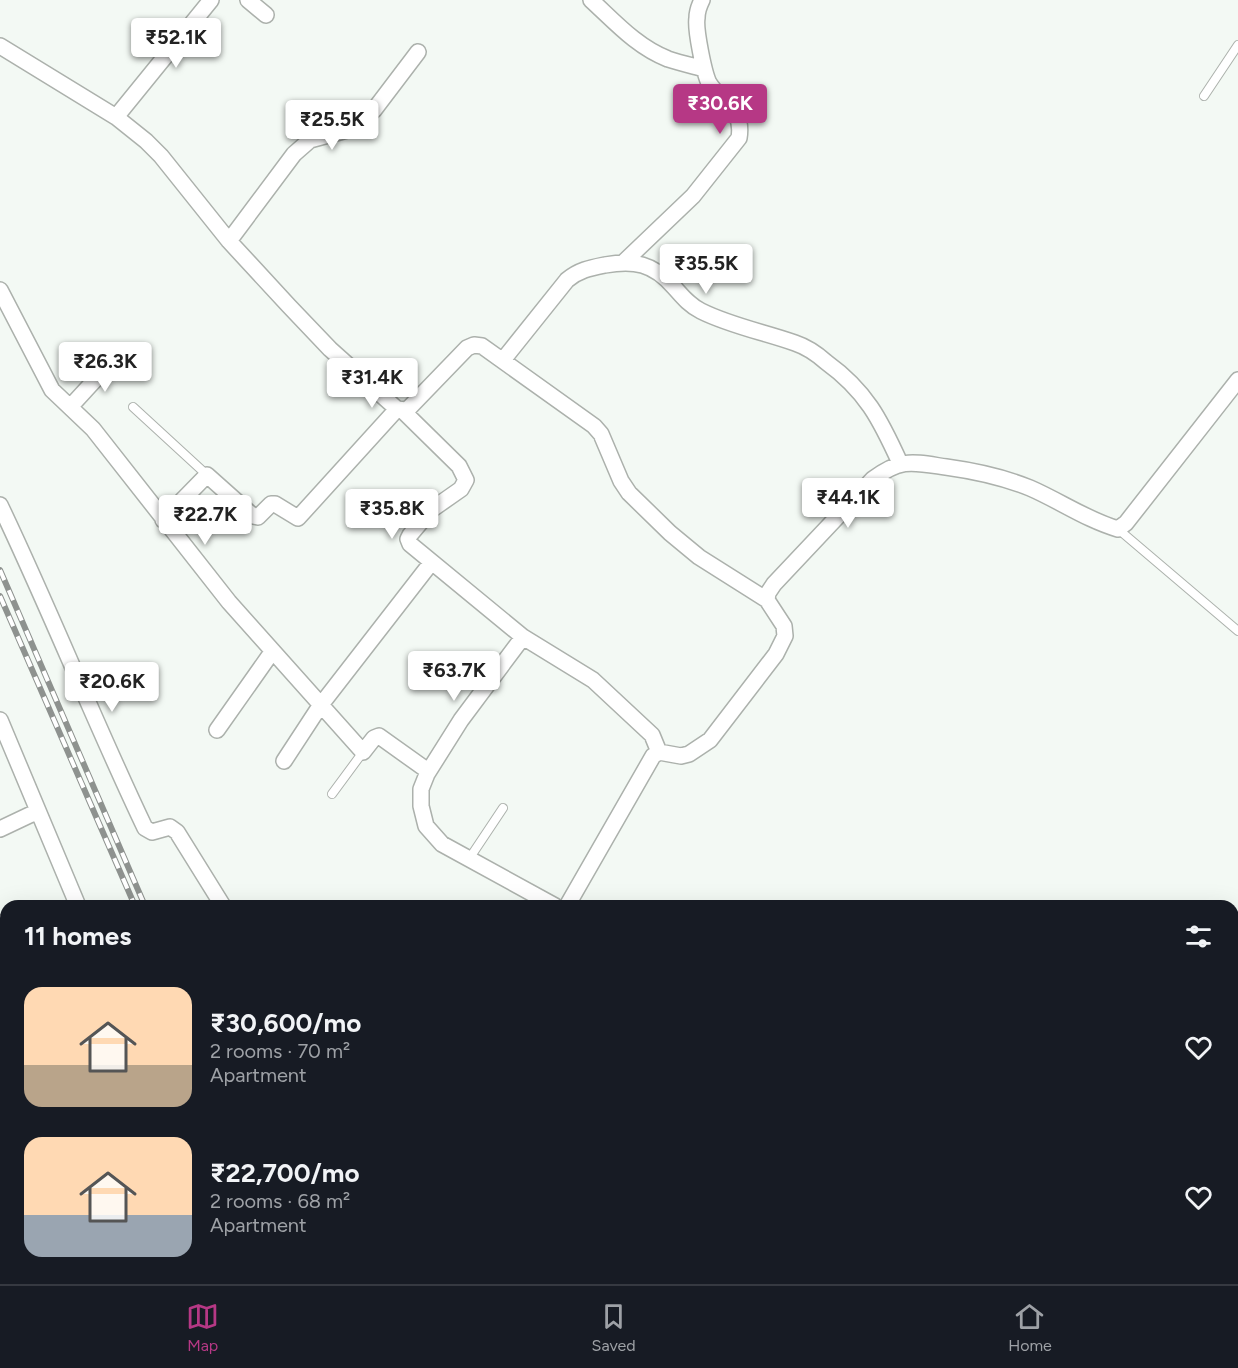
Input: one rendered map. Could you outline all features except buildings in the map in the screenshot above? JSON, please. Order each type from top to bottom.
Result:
[{"type":"street","points":[[116,117],[211,0]]},
{"type":"street","points":[[248,0],[266,15]]},
{"type":"street","points":[[591,0],[634,40],[652,51],[668,59],[704,69]]},
{"type":"street","points":[[626,261],[693,196],[739,138],[741,126],[737,114],[710,83],[704,69],[696,20],[702,0]]},
{"type":"street","points":[[0,46],[132,129],[161,156],[229,241],[330,349],[400,410],[459,466],[466,480],[461,489],[431,510],[408,539],[414,549],[523,637],[593,680],[642,724],[652,735],[659,752]]},
{"type":"street","points":[[229,241],[294,154],[310,141],[347,130],[365,118],[374,110],[418,52]]},
{"type":"street","points":[[503,360],[567,280],[576,273],[587,268],[626,261],[637,263],[665,278],[695,308],[798,344],[838,370],[867,400],[879,419],[900,463]]},
{"type":"street","points":[[0,290],[51,390],[93,429],[163,520],[272,652],[363,752],[374,738],[379,736],[428,771]]},
{"type":"street","points":[[163,520],[207,475],[255,517],[272,504],[298,518],[400,410],[410,407],[467,348],[474,345],[483,346],[594,426],[601,434],[621,481],[629,493],[670,533],[699,556],[767,600],[784,626],[782,644],[776,654],[710,740],[689,754],[681,756],[659,752]]},
{"type":"street","points":[[70,406],[116,357]]},
{"type":"street","points":[[767,600],[768,592],[774,584],[873,480],[886,469],[900,463],[919,463],[990,474],[1031,489],[1103,525],[1118,529],[1126,523],[1238,380]]},
{"type":"street","points":[[0,505],[35,578],[117,769],[145,828],[152,832],[170,827],[177,832],[219,900]]},
{"type":"street","points":[[284,761],[321,706],[431,563]]},
{"type":"street","points":[[523,637],[461,720],[428,771],[421,789],[421,806],[426,826],[442,844],[544,900]]},
{"type":"street","points":[[217,730],[272,652]]},
{"type":"street","points":[[0,720],[75,900]]},
{"type":"street","points":[[570,900],[648,763],[659,752]]},
{"type":"street","points":[[0,829],[38,811]]},
{"type":"lane","points":[[1204,96],[1238,45]]},
{"type":"lane","points":[[133,407],[207,475]]},
{"type":"lane","points":[[1118,529],[1238,631]]},
{"type":"lane","points":[[332,794],[363,752]]},
{"type":"lane","points":[[469,859],[502,808]]},
{"type":"railway","points":[[0,570],[142,900]]},
{"type":"railway","points":[[0,596],[132,900]]}]
